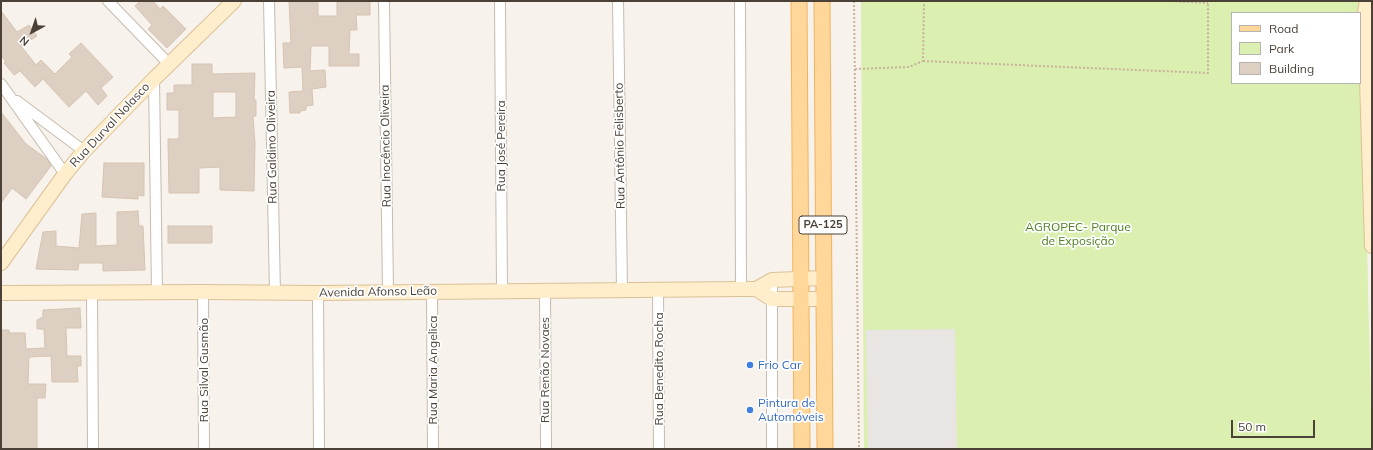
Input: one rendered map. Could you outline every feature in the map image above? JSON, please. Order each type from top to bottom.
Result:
[{"type":"main road","name":"PA-125","points":[[799,1],[802,449]]},
{"type":"main road","name":"PA-125","points":[[822,1],[821,63],[825,449]]},
{"type":"main road","points":[[799,63],[821,63]]},
{"type":"main road","points":[[801,184],[823,185]]},
{"type":"street","points":[[108,1],[169,64]]},
{"type":"street","name":"Rua Durval Nolasco","points":[[1,263],[65,174],[84,151],[169,64],[234,1]]},
{"type":"street","name":"Rua Galdino Oliveira","points":[[269,1],[275,293]]},
{"type":"street","name":"Rua Inocêncio Oliveira","points":[[384,1],[388,292]]},
{"type":"street","name":"Rua José Pereira","points":[[500,1],[502,291]]},
{"type":"street","name":"Rua Antônio Felisberto","points":[[618,1],[622,290]]},
{"type":"street","points":[[740,1],[742,289]]},
{"type":"street","points":[[1367,1],[1365,12],[1372,190],[1372,246]]},
{"type":"street","points":[[154,79],[157,292]]},
{"type":"street","points":[[1,84],[65,174]]},
{"type":"street","points":[[9,95],[84,151]]},
{"type":"street","name":"Avenida Afonso Leão","points":[[1,293],[318,293],[756,289],[772,280],[824,278]]},
{"type":"street","points":[[772,280],[772,449]]},
{"type":"street","name":"Rua Benedito Rocha","points":[[658,289],[659,449]]},
{"type":"street","points":[[756,289],[772,299],[824,299]]},
{"type":"street","name":"Rua Renão Novaes","points":[[545,291],[546,449]]},
{"type":"street","points":[[92,292],[93,449]]},
{"type":"street","name":"Rua Silval Gusmão","points":[[203,292],[204,449]]},
{"type":"street","name":"Rua Maria Angelica","points":[[432,292],[433,449]]},
{"type":"street","points":[[318,293],[319,449]]},
{"type":"path","points":[[854,1],[859,449]]},
{"type":"path","points":[[923,61],[924,1]]},
{"type":"path","points":[[855,68],[909,67],[923,61],[1208,73],[1208,2],[1171,1]]},
{"type":"green space","name":"AGROPEC- Parque de Exposição","points":[[861,1],[1361,1],[1372,449],[864,449]]},
{"type":"shaded area","points":[[955,329],[957,449],[868,449],[866,330]]},
{"type":"building","points":[[140,1],[153,1],[160,9],[163,6],[186,29],[167,48],[148,29],[152,25],[135,6]]},
{"type":"building","points":[[289,1],[318,1],[318,16],[337,16],[337,1],[370,1],[370,15],[356,15],[357,30],[350,30],[349,54],[359,54],[359,66],[329,66],[329,46],[311,46],[310,71],[325,70],[326,87],[312,89],[313,105],[306,106],[306,110],[300,111],[300,113],[290,113],[289,92],[303,91],[302,67],[284,68],[283,43],[291,43]]},
{"type":"building","points":[[1,11],[17,32],[29,25],[37,36],[21,46],[36,65],[41,60],[55,74],[72,57],[69,54],[81,43],[113,77],[101,88],[107,96],[98,105],[86,91],[69,107],[43,79],[35,87],[20,71],[14,75],[4,63],[6,62],[1,55]]},
{"type":"building","points":[[192,64],[212,64],[212,74],[255,73],[254,100],[256,100],[256,116],[253,116],[255,144],[254,191],[220,190],[220,167],[199,168],[199,193],[169,193],[168,139],[179,139],[179,110],[167,110],[167,93],[174,93],[174,85],[192,85]],"holes":[[[213,92],[236,92],[236,117],[213,118]]]},
{"type":"building","points":[[1,112],[26,144],[47,159],[51,166],[26,199],[12,188],[1,203]]},
{"type":"building","points":[[104,163],[144,163],[144,196],[138,195],[138,199],[102,197]]},
{"type":"building","points":[[138,211],[139,226],[143,226],[145,270],[103,271],[103,263],[79,263],[78,270],[36,269],[43,232],[56,231],[56,246],[79,248],[82,214],[96,213],[96,246],[117,245],[117,212]]},
{"type":"building","points":[[168,226],[212,226],[212,243],[168,243]]},
{"type":"building","points":[[80,308],[81,328],[66,328],[67,356],[81,356],[81,366],[77,366],[78,382],[52,382],[51,356],[29,357],[28,384],[46,384],[45,398],[37,398],[37,449],[1,449],[1,330],[9,330],[9,333],[25,333],[26,349],[45,348],[44,329],[37,329],[37,320],[43,317],[43,310]]},
{"type":"place","name":"Frio Car","points":[[750,365]]},
{"type":"place","name":"Pintura de Automóveis","points":[[750,410]]}]
